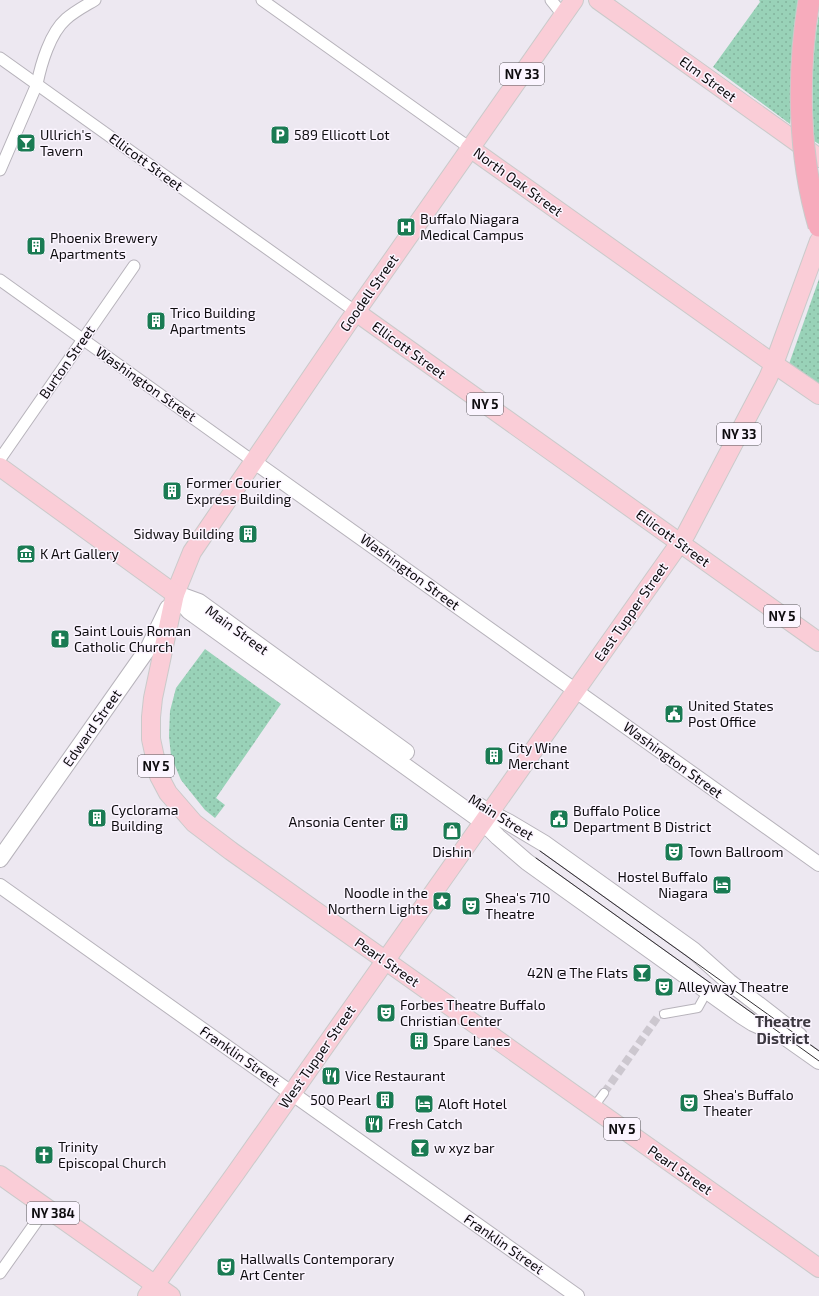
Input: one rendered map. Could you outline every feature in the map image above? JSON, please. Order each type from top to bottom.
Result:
[{"type":"highway","points":[[809,0],[803,58],[802,133],[807,171],[814,209],[819,226]]},
{"type":"main road","name":"Goodell Street","points":[[175,594],[192,552],[253,461],[574,0]]},
{"type":"main road","name":"Elm Street","points":[[598,0],[819,158]]},
{"type":"main road","name":"North Oak Street","points":[[470,148],[819,395]]},
{"type":"main road","name":"East Tupper Street","points":[[486,817],[686,534],[774,364],[819,241]]},
{"type":"main road","name":"Ellicott Street","points":[[356,312],[819,642]]},
{"type":"main road","points":[[0,467],[175,594],[189,610],[486,817],[498,837],[527,862],[680,973],[753,1023],[785,1037],[819,1061]]},
{"type":"main road","name":"Edward Street","points":[[0,859],[149,647],[175,594]]},
{"type":"main road","name":"Pearl Street","points":[[175,594],[150,717],[151,738],[159,776],[168,793],[194,823],[237,856],[819,1268]]},
{"type":"main road","name":"West Tupper Street","points":[[151,1291],[292,1094],[486,817]]},
{"type":"main road","name":"Main Street","points":[[486,817],[508,822],[545,844],[693,950],[729,982],[819,1051]]},
{"type":"main road","name":"NY 384","points":[[0,1175],[46,1208],[151,1291],[171,1296]]},
{"type":"street","points":[[0,170],[37,84],[42,62],[57,29],[65,19],[95,0]]},
{"type":"street","name":"North Oak Street","points":[[262,0],[470,148]]},
{"type":"street","points":[[551,0],[563,15]]},
{"type":"street","name":"Ellicott Street","points":[[0,58],[356,312]]},
{"type":"street","name":"Burton Street","points":[[0,459],[134,266]]},
{"type":"street","name":"Washington Street","points":[[0,280],[819,864]]},
{"type":"street","name":"Franklin Street","points":[[0,886],[577,1296]]},
{"type":"street","points":[[664,1014],[698,1008],[703,999]]},
{"type":"street","points":[[593,1108],[604,1093]]},
{"type":"street","points":[[0,1274],[46,1208]]},
{"type":"green space","points":[[759,0],[802,0],[790,124],[713,67],[760,2]]},
{"type":"green space","points":[[819,14],[819,144],[814,141],[813,61]]},
{"type":"green space","points":[[819,279],[819,385],[789,364]]},
{"type":"green space","points":[[205,649],[281,704],[216,798],[225,805],[215,818],[205,810],[181,780],[171,756],[169,736],[170,711],[176,688]]},
{"type":"tunnel","points":[[604,1093],[659,1015],[664,1014]]},
{"type":"tram line","points":[[540,851],[819,1051]]},
{"type":"tram line","points":[[536,858],[819,1061]]},
{"type":"place","name":"589 Ellicott Lot","points":[[280,135]]},
{"type":"place","name":"Ullrich's Tavern","points":[[26,143]]},
{"type":"place","name":"Buffalo Niagara Medical Campus","points":[[406,227]]},
{"type":"place","name":"Phoenix Brewery Apartments","points":[[36,246]]},
{"type":"place","name":"Trico Building Apartments","points":[[156,321]]},
{"type":"place","name":"Former Courier Express Building","points":[[172,491]]},
{"type":"place","name":"Sidway Building","points":[[248,534]]},
{"type":"place","name":"K Art Gallery","points":[[26,554]]},
{"type":"place","name":"Saint Louis Roman Catholic Church","points":[[60,639]]},
{"type":"place","name":"United States Post Office","points":[[674,714]]},
{"type":"place","name":"City Wine Merchant","points":[[494,756]]},
{"type":"place","name":"Cyclorama Building","points":[[97,818]]},
{"type":"place","name":"Buffalo Police Department B District","points":[[559,819]]},
{"type":"place","name":"Ansonia Center","points":[[399,822]]},
{"type":"place","name":"Dishin","points":[[452,831]]},
{"type":"place","name":"Town Ballroom","points":[[674,852]]},
{"type":"place","name":"Hostel Buffalo Niagara","points":[[722,885]]},
{"type":"place","name":"Noodle in the Northern Lights","points":[[442,901]]},
{"type":"place","name":"Shea's 710 Theatre","points":[[471,906]]},
{"type":"place","name":"42N @ The Flats","points":[[642,973]]},
{"type":"place","name":"Alleyway Theatre","points":[[664,987]]},
{"type":"place","name":"Forbes Theatre Buffalo Christian Center","points":[[386,1013]]},
{"type":"place","name":"Spare Lanes","points":[[419,1041]]},
{"type":"place","name":"Vice Restaurant","points":[[331,1076]]},
{"type":"place","name":"500 Pearl","points":[[385,1100]]},
{"type":"place","name":"Shea's Buffalo Theater","points":[[689,1103]]},
{"type":"place","name":"Aloft Hotel","points":[[424,1104]]},
{"type":"place","name":"Fresh Catch","points":[[374,1124]]},
{"type":"place","name":"w xyz bar","points":[[420,1148]]},
{"type":"place","name":"Trinity Episcopal Church","points":[[44,1155]]},
{"type":"place","name":"Hallwalls Contemporary Art Center","points":[[226,1267]]},
{"type":"district","name":"Theatre District","points":[[783,1030]]}]
